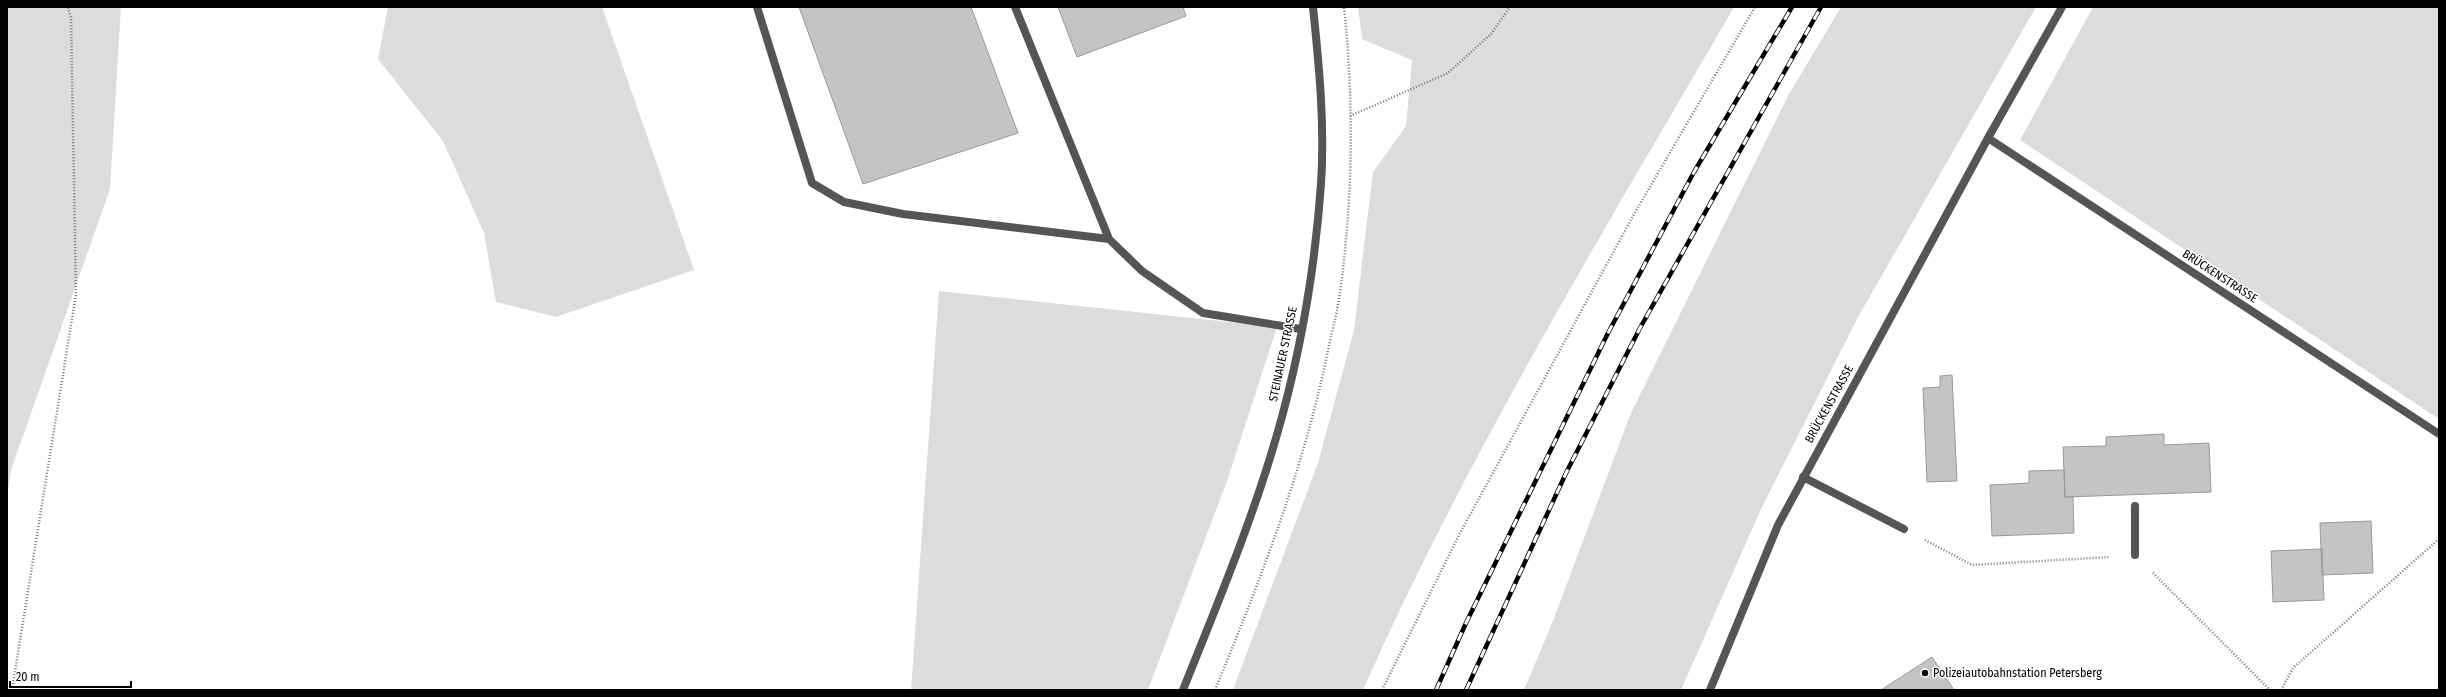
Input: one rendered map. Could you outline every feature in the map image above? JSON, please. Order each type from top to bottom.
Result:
[{"type":"street","points":[[757,7],[812,183],[844,202],[903,214],[1109,238]]},
{"type":"street","points":[[1015,7],[1109,238],[1142,271],[1204,313],[1301,329]]},
{"type":"street","name":"STEINAUER STRASSE","points":[[1183,690],[1230,572],[1274,445],[1301,329],[1313,259],[1321,183],[1322,127],[1313,7]]},
{"type":"street","name":"BRÜCKENSTRASSE","points":[[1710,690],[1778,525],[1988,138],[2062,7]]},
{"type":"street","name":"BRÜCKENSTRASSE","points":[[1988,138],[2439,434]]},
{"type":"street","points":[[1803,477],[1904,529]]},
{"type":"street","points":[[2135,506],[2135,555]]},
{"type":"path","points":[[12,690],[76,294],[71,18],[68,7]]},
{"type":"path","points":[[1322,127],[1448,73],[1490,34],[1510,7]]},
{"type":"path","points":[[1382,690],[1480,495],[1633,216],[1755,7]]},
{"type":"path","points":[[1904,529],[1972,565],[2135,555],[2270,690]]},
{"type":"path","points":[[2281,690],[2293,668],[2439,539]]},
{"type":"shaded area","points":[[7,7],[121,7],[110,189],[11,470],[7,498]]},
{"type":"shaded area","points":[[388,7],[602,7],[694,270],[556,317],[496,302],[484,233],[443,141],[378,59]]},
{"type":"shaded area","points":[[1358,7],[1734,7],[1587,259],[1492,429],[1404,602],[1363,690],[1233,690],[1318,463],[1354,330],[1373,172],[1406,126],[1412,60],[1362,39]]},
{"type":"shaded area","points":[[1841,7],[2036,7],[1858,317],[1761,509],[1681,690],[1524,690],[1553,621],[1631,413],[1789,94]]},
{"type":"shaded area","points":[[2093,7],[2439,7],[2439,419],[2020,140]]},
{"type":"shaded area","points":[[939,291],[1277,327],[1228,478],[1148,690],[911,690]]},
{"type":"building","points":[[799,7],[971,7],[1018,133],[863,184]]},
{"type":"building","points":[[1058,7],[1183,7],[1186,16],[1077,57]]},
{"type":"building","points":[[1952,375],[1957,481],[1927,482],[1923,388],[1940,387],[1940,376]]},
{"type":"building","points":[[2164,434],[2164,445],[2209,443],[2211,492],[2065,497],[2063,447],[2106,446],[2106,437]]},
{"type":"building","points":[[2064,470],[2065,497],[2073,497],[2074,533],[1992,536],[1990,485],[2029,483],[2029,471]]},
{"type":"building","points":[[2371,521],[2373,573],[2322,575],[2320,523]]},
{"type":"building","points":[[2322,549],[2324,600],[2273,602],[2271,551]]},
{"type":"building","name":"Polizeiautobahnstation Petersberg","points":[[1932,657],[1954,690],[1881,690]]},
{"type":"railway","points":[[1436,690],[1466,623],[1608,333],[1694,172],[1792,7]]},
{"type":"railway","points":[[1466,690],[1567,471],[1640,328],[1821,7]]},
{"type":"place","name":"Polizeiautobahnstation Petersberg","points":[[1925,673]]}]
